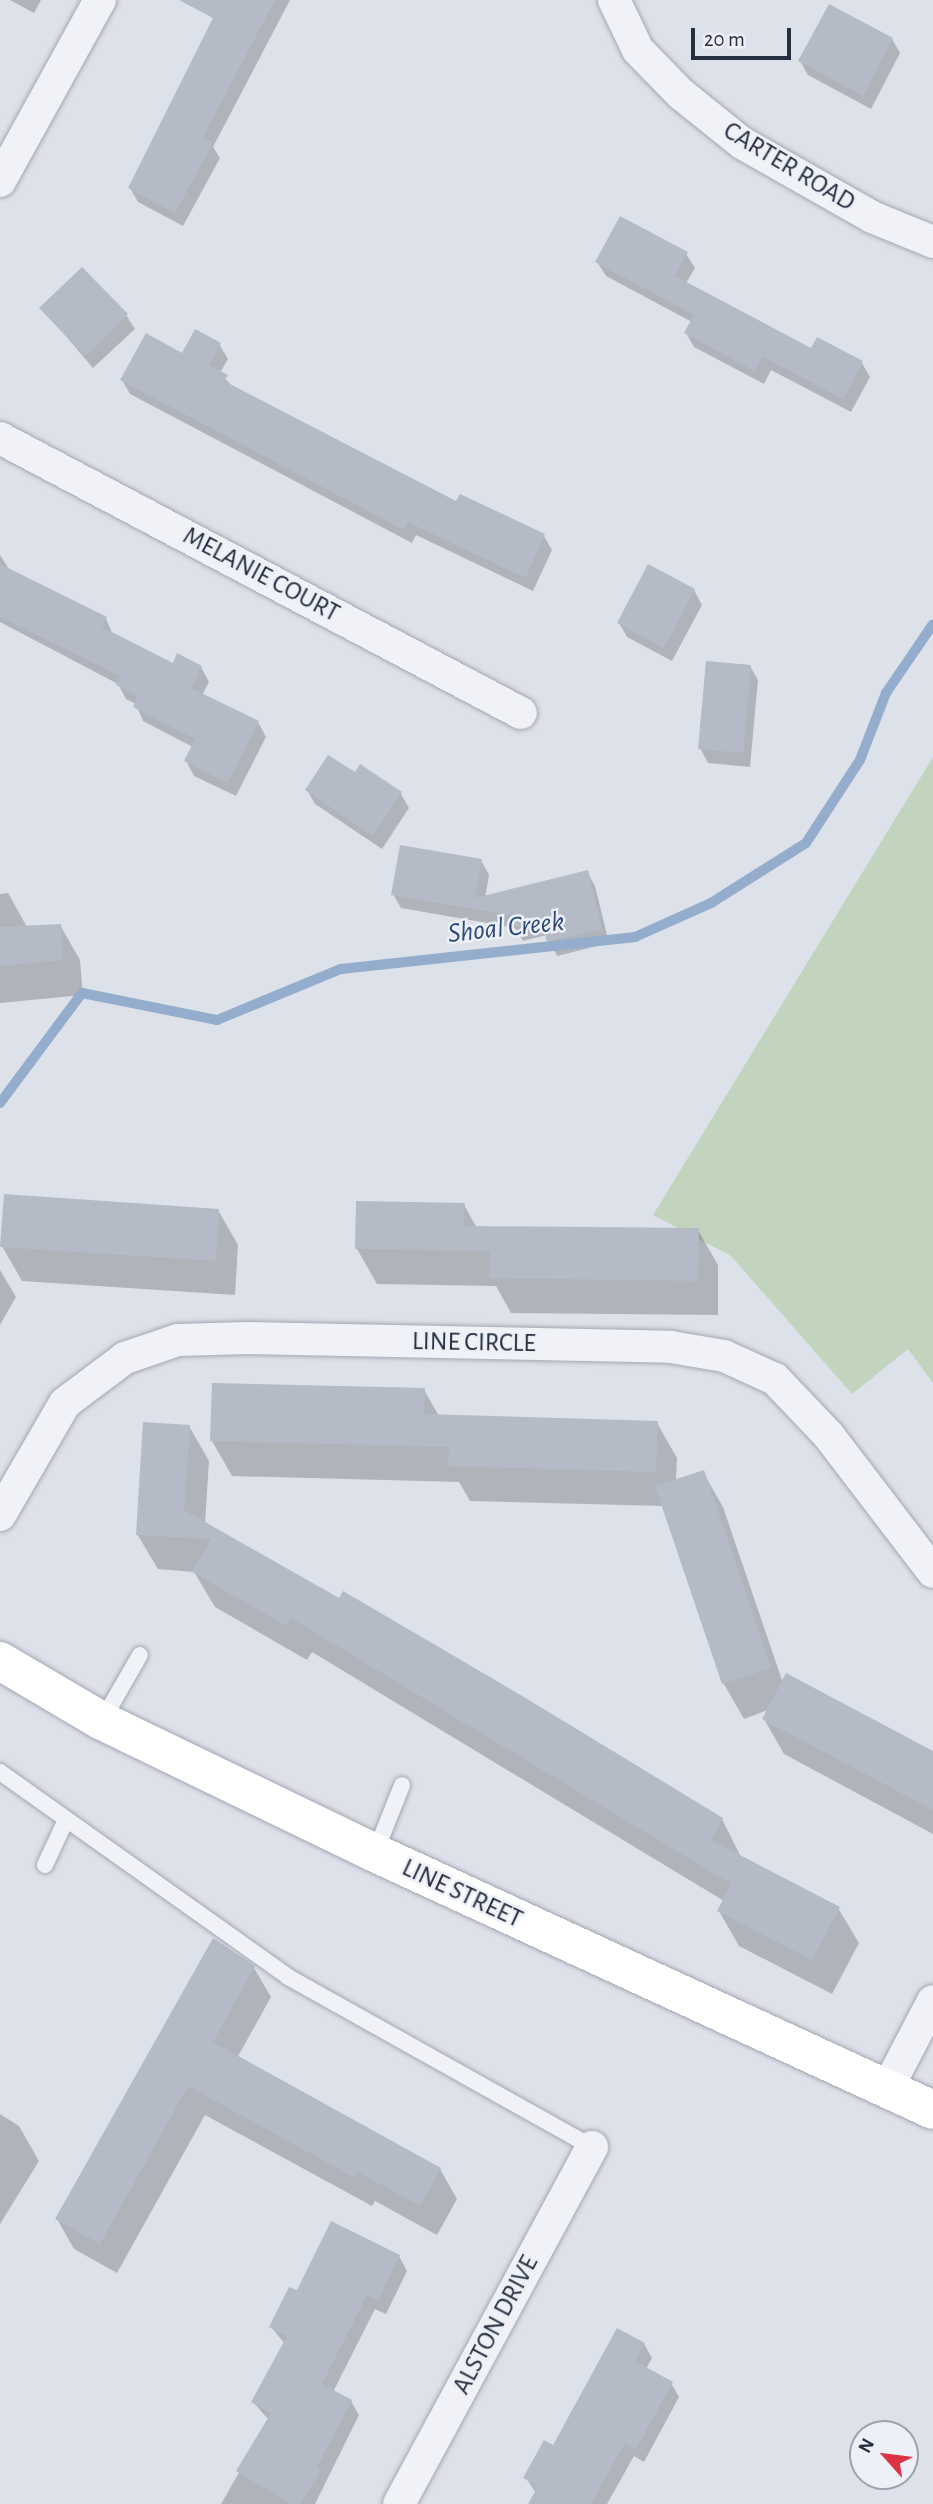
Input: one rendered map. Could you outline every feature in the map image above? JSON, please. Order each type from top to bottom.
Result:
[{"type":"street","points":[[0,181],[8,144],[100,0]]},
{"type":"street","name":"CARTER ROAD","points":[[614,0],[638,50],[681,94],[742,143],[872,217],[933,242]]},
{"type":"street","name":"MELANIE COURT","points":[[0,438],[522,713]]},
{"type":"street","name":"LINE CIRCLE","points":[[0,1515],[65,1403],[125,1358],[178,1340],[248,1338],[671,1347],[724,1356],[775,1379],[829,1436],[933,1572]]},
{"type":"street","name":"LINE STREET","points":[[0,1661],[102,1721],[374,1853],[933,2110]]},
{"type":"street","points":[[887,2089],[933,2001]]},
{"type":"street","name":"ALSTON DRIVE","points":[[399,2504],[592,2147]]},
{"type":"lane","points":[[102,1721],[139,1655]]},
{"type":"lane","points":[[0,1772],[288,1978],[592,2147]]},
{"type":"lane","points":[[374,1853],[402,1785]]},
{"type":"lane","points":[[44,1866],[66,1819]]},
{"type":"green space","points":[[933,757],[933,1383],[908,1349],[852,1394],[731,1256],[653,1215]]},
{"type":"building","points":[[179,0],[275,0],[203,137],[213,143],[175,213],[128,188],[213,18]]},
{"type":"building","points":[[829,4],[893,38],[863,96],[798,61]]},
{"type":"building","points":[[620,216],[688,252],[675,276],[811,348],[817,337],[863,361],[843,399],[763,357],[755,371],[684,333],[694,315],[595,262]]},
{"type":"building","points":[[82,267],[128,314],[85,356],[39,308]]},
{"type":"building","points":[[195,329],[221,343],[209,365],[228,375],[224,381],[456,501],[460,494],[545,534],[525,578],[408,522],[404,530],[120,380],[146,333],[182,353]]},
{"type":"building","points":[[0,564],[107,617],[102,627],[173,663],[177,653],[202,666],[191,688],[259,721],[228,783],[184,761],[195,739],[133,707],[138,696],[116,685],[120,676],[0,617]]},
{"type":"building","points":[[648,564],[695,589],[664,648],[617,623]]},
{"type":"building","points":[[706,661],[751,665],[743,753],[698,749]]},
{"type":"building","points":[[328,755],[355,772],[360,764],[402,792],[373,836],[305,790]]},
{"type":"building","points":[[400,845],[482,859],[475,898],[588,870],[602,929],[547,942],[542,921],[513,928],[510,915],[391,895]]},
{"type":"building","points":[[61,924],[63,960],[0,966],[0,927]]},
{"type":"building","points":[[4,1194],[219,1209],[216,1261],[0,1247]]},
{"type":"building","points":[[356,1201],[465,1203],[464,1226],[699,1228],[698,1281],[489,1278],[490,1251],[355,1249]]},
{"type":"building","points":[[212,1383],[425,1388],[424,1414],[658,1421],[656,1472],[448,1466],[449,1447],[210,1441]]},
{"type":"building","points":[[143,1422],[190,1425],[184,1510],[339,1598],[343,1591],[524,1697],[723,1818],[711,1840],[840,1907],[812,1960],[717,1911],[731,1884],[291,1618],[287,1626],[192,1572],[211,1539],[136,1535]]},
{"type":"building","points":[[704,1470],[771,1668],[722,1684],[655,1486]]},
{"type":"building","points":[[786,1673],[933,1751],[933,1810],[762,1719]]},
{"type":"building","points":[[213,1938],[255,1966],[213,2042],[441,2168],[420,2206],[358,2172],[355,2178],[188,2086],[100,2244],[55,2219]]},
{"type":"building","points":[[331,2221],[400,2255],[378,2301],[367,2295],[322,2384],[352,2400],[317,2467],[321,2470],[300,2504],[291,2504],[236,2471],[271,2413],[251,2402],[287,2336],[269,2327],[289,2287],[297,2290]]},
{"type":"building","points":[[617,2328],[645,2343],[635,2361],[673,2382],[636,2449],[625,2443],[591,2504],[528,2504],[538,2486],[523,2478],[544,2440],[553,2445]]},
{"type":"waterway","name":"Shoal Creek","points":[[0,1103],[82,993],[217,1020],[341,969],[635,937],[711,903],[806,843],[860,760],[886,693],[933,624]]}]
